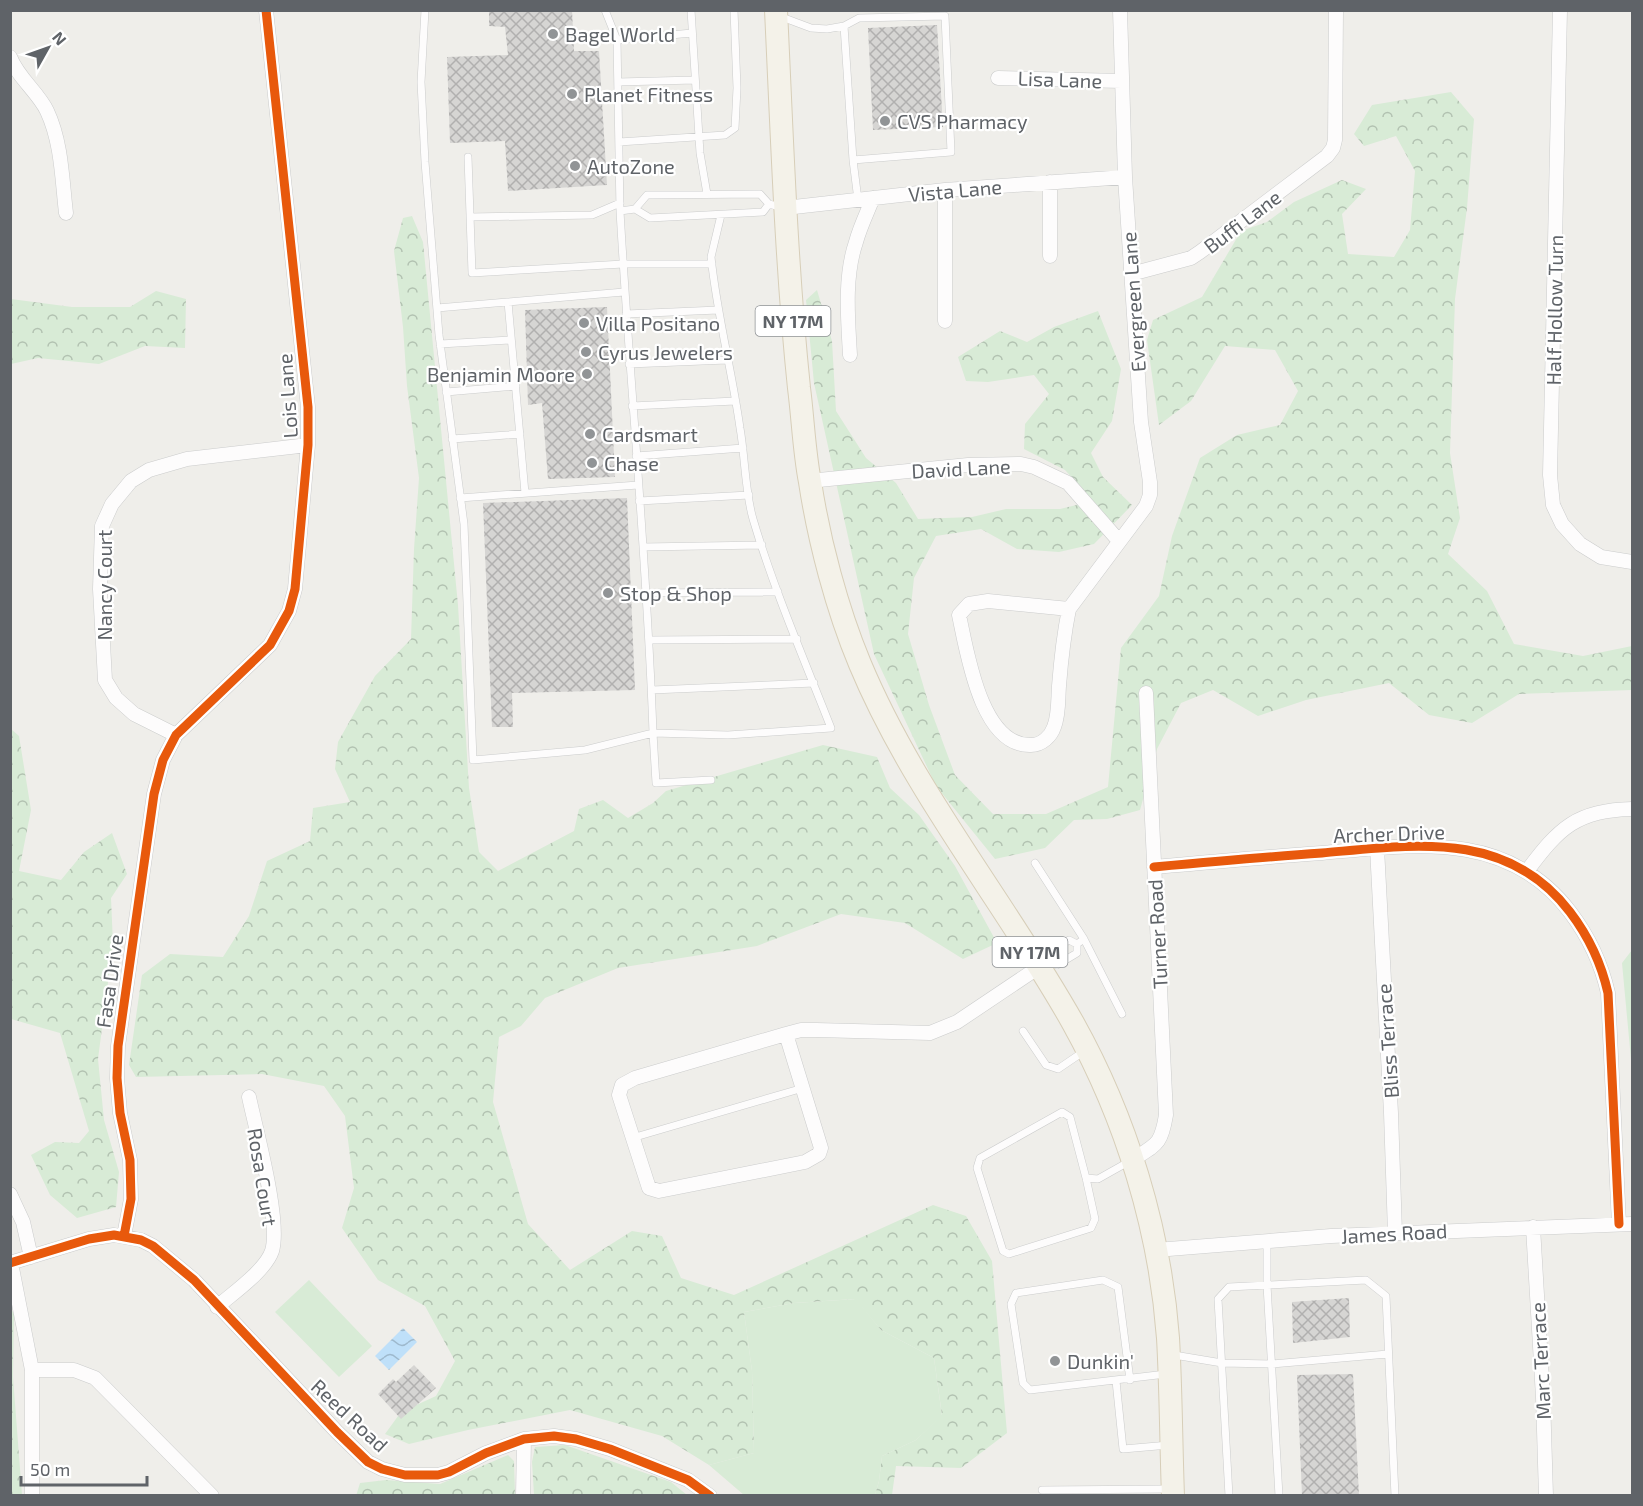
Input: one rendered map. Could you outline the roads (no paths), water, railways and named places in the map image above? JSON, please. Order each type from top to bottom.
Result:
[{"type":"main road","name":"NY 17M","points":[[776,13],[777,206],[809,481],[830,572],[859,662],[888,723],[949,829],[1044,965],[1105,1086],[1132,1160],[1156,1250],[1168,1335],[1173,1492]]},
{"type":"street","name":"Lois Lane","points":[[176,735],[270,645],[289,611],[295,589],[308,445],[308,407],[266,10]]},
{"type":"street","name":"Evergreen Lane","points":[[1069,609],[1146,506],[1150,495],[1142,422],[1125,177],[1120,10]]},
{"type":"street","name":"Buffi Lane","points":[[1131,274],[1191,258],[1327,156],[1335,140],[1336,10]]},
{"type":"street","name":"Half Hollow Turn","points":[[1560,10],[1550,475],[1553,505],[1562,524],[1580,544],[1601,557],[1632,562]]},
{"type":"street","points":[[10,57],[19,74],[47,110],[56,134],[66,213]]},
{"type":"street","name":"Lisa Lane","points":[[998,78],[1122,81]]},
{"type":"street","name":"Vista Lane","points":[[777,206],[945,190],[1125,177]]},
{"type":"street","points":[[1050,182],[1050,256]]},
{"type":"street","points":[[945,190],[945,321]]},
{"type":"street","points":[[850,355],[848,319],[850,270],[855,243],[873,198]]},
{"type":"street","name":"Nancy Court","points":[[176,735],[134,714],[116,698],[105,680],[100,589],[102,526],[112,504],[131,481],[149,470],[186,459],[308,445]]},
{"type":"street","name":"David Lane","points":[[809,481],[968,465],[1021,464],[1034,467],[1068,483],[1119,541]]},
{"type":"street","points":[[988,601],[1069,609],[1061,655],[1055,725],[1049,738],[1033,746],[1013,742],[997,729],[984,707],[969,661],[959,615],[969,604],[988,601]]},
{"type":"street","name":"Turner Road","points":[[1132,1160],[1154,1145],[1162,1135],[1166,1115],[1146,693]]},
{"type":"street","name":"Fasa Drive","points":[[124,1236],[131,1199],[130,1160],[120,1113],[117,1078],[118,1046],[154,794],[163,760],[176,735]]},
{"type":"street","points":[[1527,871],[1547,844],[1573,821],[1592,813],[1632,809]]},
{"type":"street","name":"Archer Drive","points":[[1154,867],[1377,848],[1439,847],[1486,853],[1508,861],[1545,884],[1557,894],[1585,931],[1602,967],[1608,993],[1626,1224]]},
{"type":"street","name":"Bliss Terrace","points":[[1377,848],[1395,1233]]},
{"type":"street","points":[[786,1034],[821,1148],[819,1154],[805,1162],[659,1191],[649,1188],[620,1095],[622,1085],[634,1078],[786,1034],[801,1030],[930,1033],[957,1022],[1044,965]]},
{"type":"street","name":"Rosa Court","points":[[217,1306],[261,1269],[272,1251],[270,1196],[249,1097]]},
{"type":"street","points":[[10,1194],[23,1221],[31,1257]]},
{"type":"street","name":"James Road","points":[[1156,1250],[1395,1233],[1626,1224]]},
{"type":"street","name":"Marc Terrace","points":[[1533,1227],[1546,1496]]},
{"type":"street","name":"Reed Road","points":[[11,1263],[89,1239],[114,1235],[141,1240],[153,1246],[194,1280],[338,1432],[368,1462],[381,1469],[405,1475],[438,1475],[449,1472],[486,1453],[525,1439],[554,1436],[576,1439],[610,1449],[688,1480],[710,1496]]},
{"type":"street","points":[[11,1263],[32,1370],[32,1496]]},
{"type":"street","points":[[32,1370],[74,1370],[95,1378],[212,1496]]},
{"type":"street","points":[[523,1496],[525,1439]]},
{"type":"lane","points":[[425,10],[421,82],[425,162],[436,308],[464,524],[473,760],[585,750],[653,733],[728,735],[831,728],[778,592],[752,516],[712,261],[721,214]]},
{"type":"lane","points":[[605,10],[617,40],[624,292],[650,640],[656,783],[711,780]]},
{"type":"lane","points":[[691,10],[699,138],[707,195]]},
{"type":"lane","points":[[619,142],[725,135],[735,128],[737,88],[734,10]]},
{"type":"lane","points":[[776,13],[812,28],[826,29],[844,26],[859,18],[945,16],[951,152],[854,160]]},
{"type":"lane","points":[[844,26],[858,200]]},
{"type":"lane","points":[[617,40],[692,33]]},
{"type":"lane","points":[[618,82],[695,80]]},
{"type":"lane","points":[[468,157],[472,273],[712,261]]},
{"type":"lane","points":[[634,208],[647,195],[760,194],[777,206]]},
{"type":"lane","points":[[470,217],[592,215],[620,207],[634,208],[650,218],[763,212],[777,206]]},
{"type":"lane","points":[[436,308],[624,292]]},
{"type":"lane","points":[[508,302],[525,493]]},
{"type":"lane","points":[[626,314],[718,310]]},
{"type":"lane","points":[[440,344],[511,340]]},
{"type":"lane","points":[[629,364],[727,360]]},
{"type":"lane","points":[[446,392],[516,386]]},
{"type":"lane","points":[[632,406],[735,401]]},
{"type":"lane","points":[[452,439],[520,434]]},
{"type":"lane","points":[[636,456],[743,448]]},
{"type":"lane","points":[[460,498],[638,485]]},
{"type":"lane","points":[[639,501],[749,495]]},
{"type":"lane","points":[[643,547],[762,545]]},
{"type":"lane","points":[[646,593],[778,592]]},
{"type":"lane","points":[[650,640],[797,639]]},
{"type":"lane","points":[[652,690],[814,683]]},
{"type":"lane","points":[[1035,863],[1084,939],[1122,1014]]},
{"type":"lane","points":[[1077,944],[1084,939]]},
{"type":"lane","points":[[1069,940],[1077,944],[1077,953],[1057,965],[1044,965],[1048,953],[1069,940]]},
{"type":"lane","points":[[1023,1031],[1046,1065],[1058,1069],[1086,1049]]},
{"type":"lane","points":[[632,1138],[803,1088]]},
{"type":"lane","points":[[1062,1112],[1070,1118],[1086,1178],[1095,1219],[1091,1228],[1009,1254],[1002,1251],[977,1168],[980,1158],[1062,1112]]},
{"type":"lane","points":[[1086,1178],[1098,1179],[1132,1160]]},
{"type":"lane","points":[[1267,1241],[1267,1285],[1279,1496]]},
{"type":"lane","points":[[1130,1380],[1118,1287],[1103,1280],[1016,1293],[1011,1304],[1023,1383],[1030,1390],[1130,1380],[1168,1364],[1272,1364],[1388,1354]]},
{"type":"lane","points":[[1229,1496],[1218,1299],[1229,1287],[1366,1280],[1386,1296],[1395,1496]]},
{"type":"lane","points":[[1116,1381],[1123,1449],[1171,1445]]},
{"type":"lane","points":[[1042,1490],[1173,1492]]},
{"type":"water","points":[[403,1328],[417,1342],[389,1370],[375,1356]]},
{"type":"place","name":"Bagel World","points":[[553,34]]},
{"type":"place","name":"Planet Fitness","points":[[572,94]]},
{"type":"place","name":"CVS Pharmacy","points":[[885,121]]},
{"type":"place","name":"AutoZone","points":[[575,166]]},
{"type":"place","name":"Villa Positano","points":[[584,323]]},
{"type":"place","name":"Cyrus Jewelers","points":[[586,352]]},
{"type":"place","name":"Benjamin Moore","points":[[587,374]]},
{"type":"place","name":"Cardsmart","points":[[590,434]]},
{"type":"place","name":"Chase","points":[[592,463]]},
{"type":"place","name":"Stop & Shop","points":[[608,593]]},
{"type":"place","name":"Dunkin'","points":[[1055,1361]]}]
